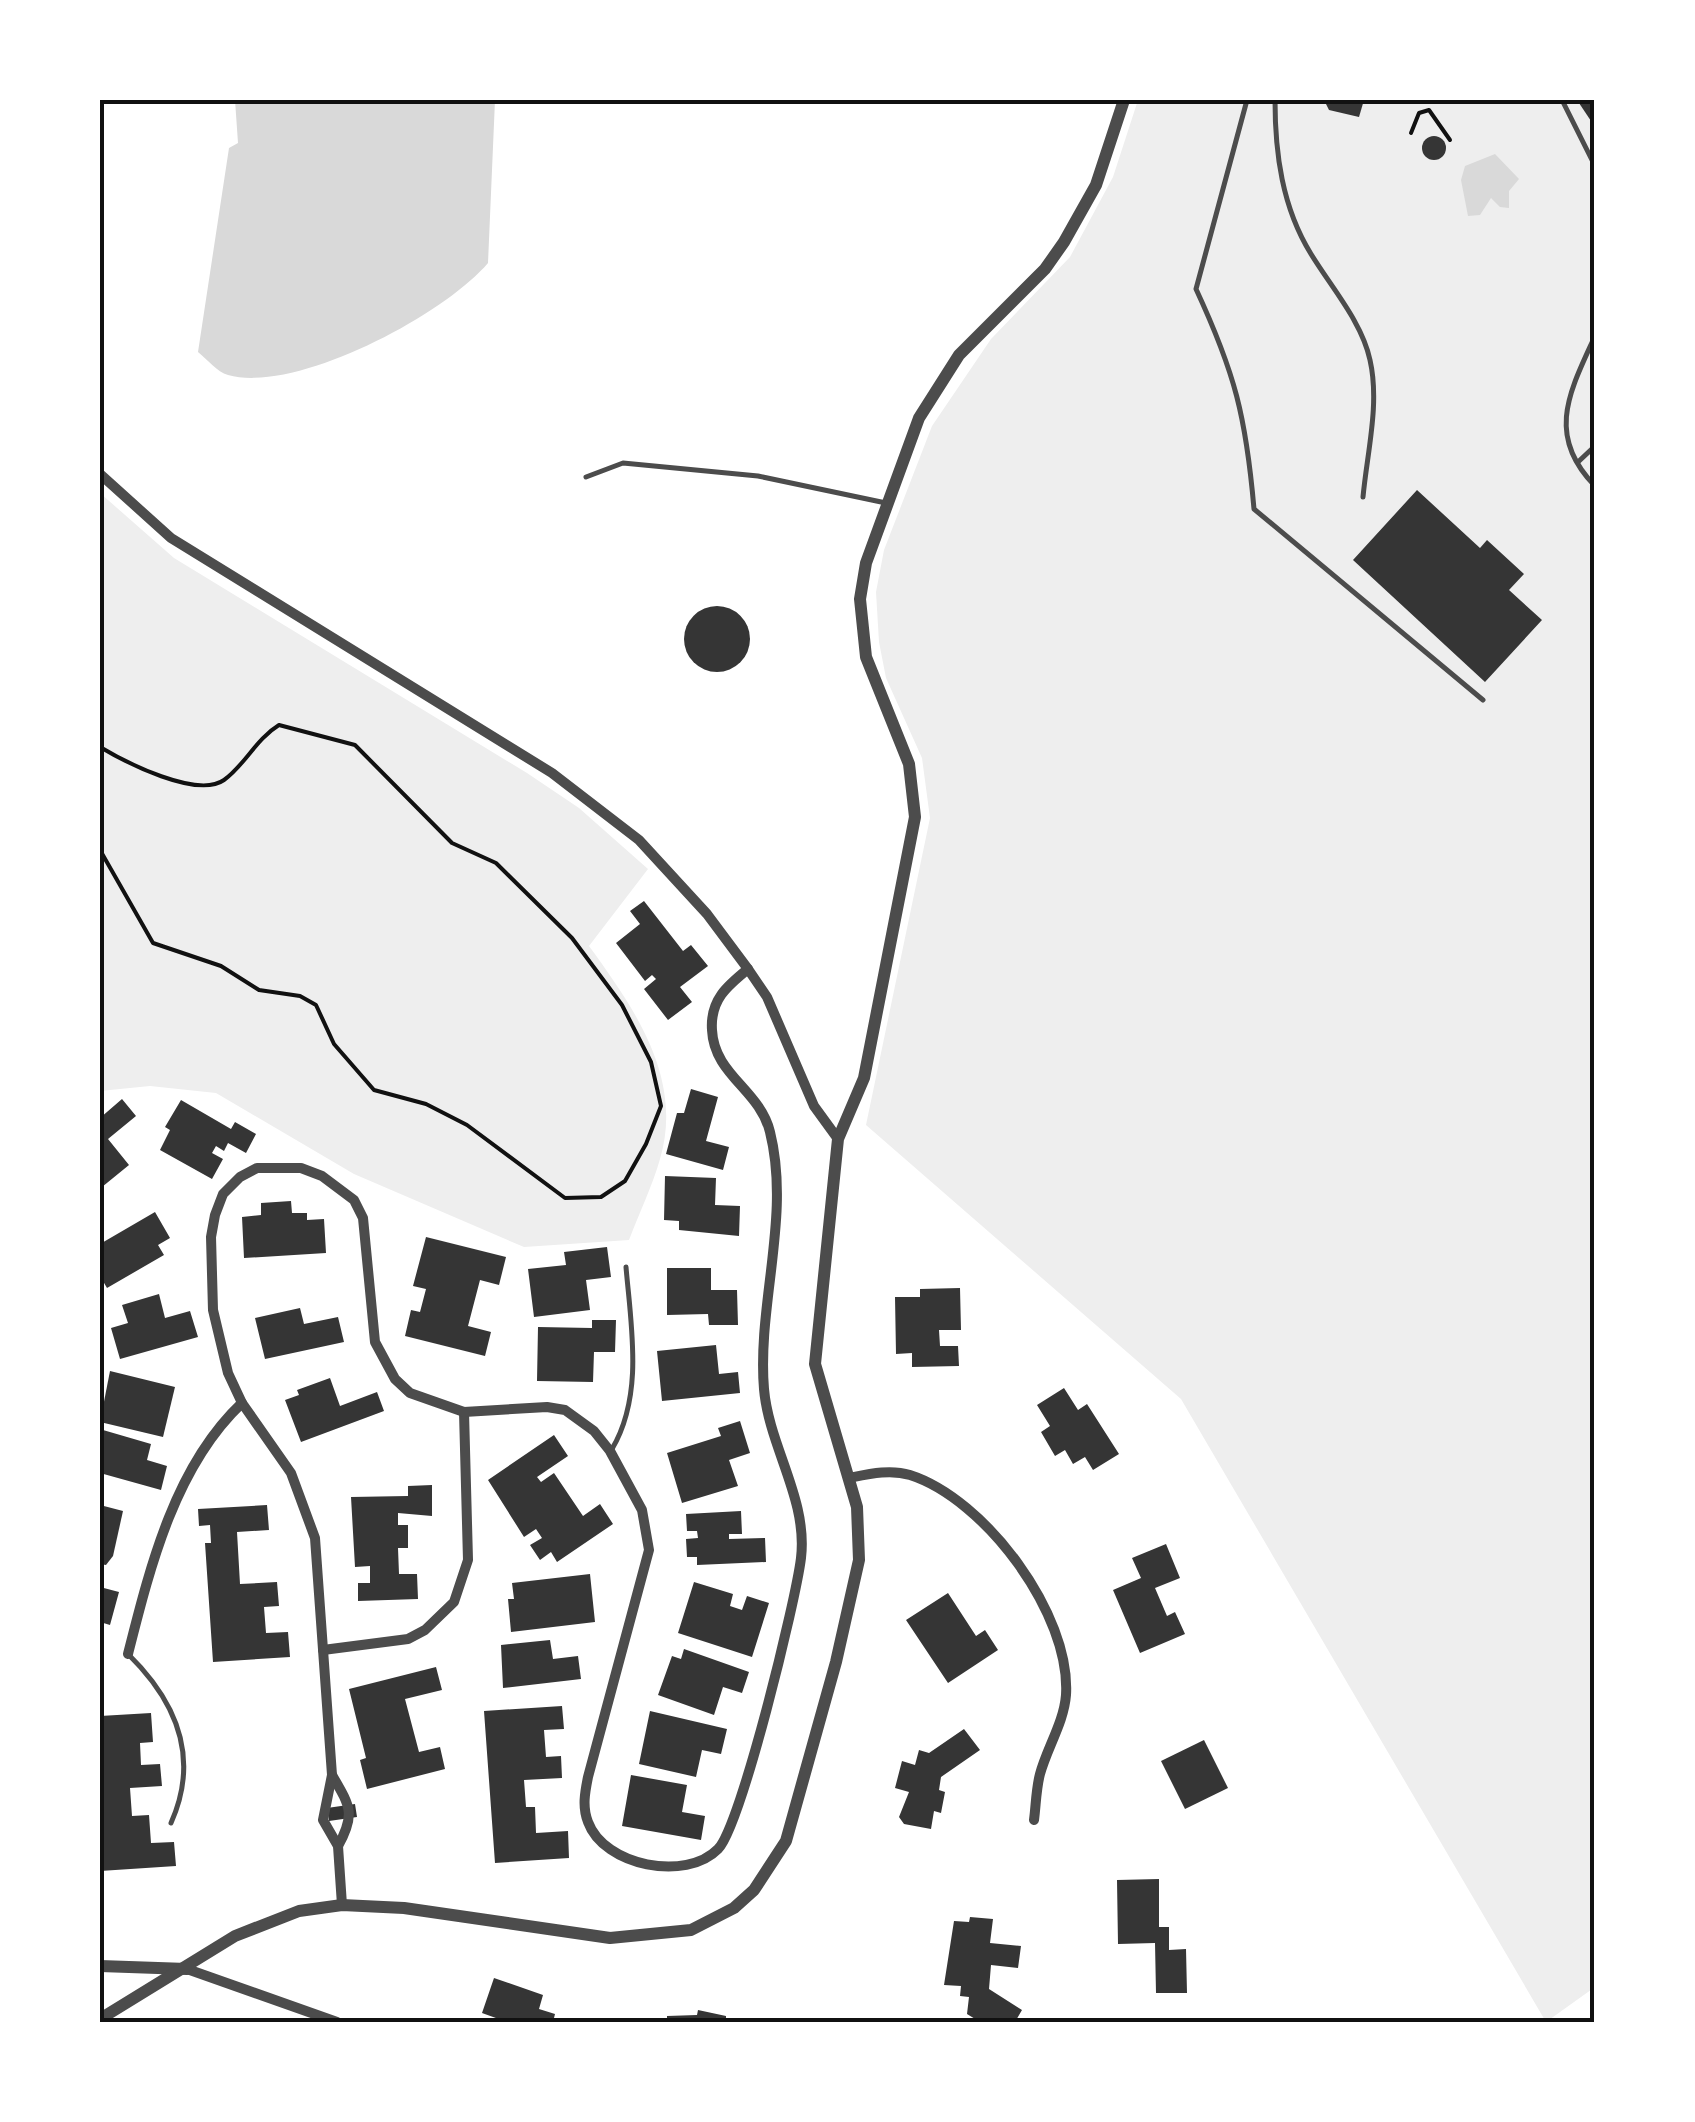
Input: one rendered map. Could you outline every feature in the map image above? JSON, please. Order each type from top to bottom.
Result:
[{"type":"street","points":[[100,2019],[264,1922],[342,1905],[404,1908],[610,1938],[680,1933],[734,1908],[772,1867],[798,1809],[859,1560],[860,1530],[849,1478],[814,1364],[838,1138],[864,1078],[914,828],[909,764],[866,657],[860,600],[866,564],[901,456],[935,390],[959,355],[1045,269],[1096,185],[1124,100]]},
{"type":"street","points":[[100,474],[145,519],[201,559],[598,804],[673,876],[748,969],[767,997],[814,1106],[838,1138]]},
{"type":"street","points":[[342,1905],[338,1846],[323,1820],[332,1775],[310,1516],[291,1473],[242,1404],[218,1341],[211,1237],[223,1194],[240,1177],[281,1165],[322,1176],[354,1200],[364,1218],[375,1342],[395,1379],[410,1394],[464,1412],[546,1407],[565,1410],[594,1431],[610,1451],[642,1510],[649,1550],[588,1777],[584,1800],[587,1822],[596,1837],[628,1859],[685,1866],[719,1848],[739,1807],[802,1554],[798,1508],[764,1394],[774,1252],[771,1135],[756,1100],[723,1067],[712,1026],[722,990],[748,969]]},
{"type":"street","points":[[128,1654],[154,1564],[190,1472],[214,1430],[242,1404]]},
{"type":"street","points":[[323,1650],[408,1639],[426,1630],[454,1602],[468,1560],[464,1412]]},
{"type":"street","points":[[849,1478],[892,1471],[936,1487],[991,1532],[1037,1594],[1062,1654],[1066,1697],[1040,1774],[1034,1820]]},
{"type":"street","points":[[332,1775],[347,1800],[351,1823],[338,1846]]},
{"type":"street","points":[[100,1966],[187,1969],[338,2022]]},
{"type":"lane","points":[[1247,100],[1196,289],[1229,360],[1246,424],[1254,509],[1483,700]]},
{"type":"lane","points":[[1275,100],[1275,150],[1287,200],[1308,250],[1370,355],[1375,386],[1362,497]]},
{"type":"lane","points":[[1562,100],[1595,166]]},
{"type":"lane","points":[[1595,336],[1566,402],[1568,446],[1595,486]]},
{"type":"lane","points":[[1578,462],[1595,446]]},
{"type":"lane","points":[[586,478],[622,463],[758,476],[886,503]]},
{"type":"lane","points":[[610,1451],[624,1428],[630,1404],[632,1342],[626,1267]]},
{"type":"lane","points":[[128,1654],[152,1677],[173,1711],[185,1747],[186,1778],[170,1823]]},
{"type":"path","points":[[1410,133],[1419,112],[1429,110],[1450,140]]},
{"type":"path","points":[[100,747],[170,779],[207,786],[223,780],[264,734],[279,725],[355,745],[452,843],[496,863],[572,938],[622,1005],[651,1062],[661,1106],[625,1181],[601,1197],[565,1198],[468,1125],[426,1104],[374,1090],[334,1044],[316,1005],[300,996],[260,990],[221,966],[153,943],[100,850]]},
{"type":"shaded area","points":[[235,100],[495,100],[488,263],[438,305],[367,346],[329,362],[257,378],[220,371],[198,352],[229,148],[238,143]]},
{"type":"shaded area","points":[[1138,100],[1595,100],[1595,1987],[1546,2022],[1181,1399],[866,1125],[930,818],[922,758],[886,678],[879,642],[876,592],[884,550],[932,426],[991,339],[1070,257],[1113,177]]},
{"type":"shaded area","points":[[1495,154],[1519,179],[1509,191],[1509,208],[1500,207],[1491,198],[1480,215],[1468,216],[1461,180],[1465,166]]},
{"type":"shaded area","points":[[100,493],[174,558],[527,773],[579,808],[648,869],[589,946],[638,1019],[660,1072],[665,1100],[666,1129],[660,1159],[629,1240],[524,1247],[354,1174],[216,1093],[150,1086],[100,1091]]},
{"type":"building","points":[[1324,100],[1364,100],[1359,117],[1329,110]]},
{"type":"building","points":[[1595,100],[1595,127],[1579,103]]},
{"type":"building","points":[[1434,136],[1446,148],[1434,160],[1422,148]]},
{"type":"building","points":[[1417,490],[1480,548],[1487,540],[1524,574],[1509,590],[1542,620],[1485,682],[1353,560]]},
{"type":"building","points":[[717,606],[740,616],[750,639],[740,662],[717,672],[694,662],[684,639],[694,616]]},
{"type":"building","points":[[644,901],[683,951],[691,945],[708,966],[680,987],[692,1002],[668,1020],[644,989],[656,979],[652,975],[645,981],[616,943],[640,924],[630,911]]},
{"type":"building","points":[[691,1089],[718,1097],[706,1141],[729,1147],[723,1170],[666,1154],[677,1113],[684,1113]]},
{"type":"building","points":[[122,1099],[136,1116],[108,1139],[129,1165],[102,1187],[100,1118]]},
{"type":"building","points":[[181,1100],[231,1129],[235,1122],[256,1134],[246,1153],[228,1143],[224,1151],[216,1146],[212,1153],[223,1159],[212,1179],[160,1150],[170,1130],[165,1127]]},
{"type":"building","points":[[665,1176],[716,1178],[715,1205],[740,1206],[739,1236],[679,1230],[679,1221],[664,1220]]},
{"type":"building","points":[[291,1201],[292,1213],[307,1213],[307,1220],[324,1219],[326,1253],[244,1258],[242,1217],[261,1215],[261,1203]]},
{"type":"building","points":[[155,1212],[170,1238],[158,1245],[164,1255],[107,1288],[100,1276],[100,1244]]},
{"type":"building","points":[[426,1237],[506,1257],[499,1285],[480,1280],[468,1326],[491,1332],[485,1356],[405,1336],[411,1310],[420,1312],[426,1289],[413,1286]]},
{"type":"building","points":[[607,1247],[611,1277],[586,1280],[590,1310],[534,1317],[528,1269],[566,1265],[564,1252]]},
{"type":"building","points":[[667,1268],[711,1268],[711,1290],[737,1290],[738,1325],[709,1325],[708,1314],[667,1315]]},
{"type":"building","points":[[960,1288],[961,1330],[939,1330],[940,1346],[958,1346],[959,1366],[912,1367],[912,1353],[896,1354],[895,1297],[920,1297],[920,1289]]},
{"type":"building","points":[[159,1294],[165,1318],[190,1311],[198,1337],[120,1359],[111,1328],[128,1323],[122,1305]]},
{"type":"building","points":[[300,1308],[304,1324],[338,1317],[344,1342],[265,1359],[255,1318]]},
{"type":"building","points":[[592,1320],[616,1320],[615,1352],[594,1352],[593,1382],[537,1381],[538,1327],[592,1328]]},
{"type":"building","points":[[716,1345],[719,1374],[738,1372],[740,1393],[662,1401],[657,1351]]},
{"type":"building","points":[[110,1371],[175,1387],[163,1437],[100,1422]]},
{"type":"building","points":[[330,1378],[340,1406],[377,1392],[384,1411],[301,1442],[285,1400],[299,1395],[297,1390]]},
{"type":"building","points":[[1064,1388],[1078,1410],[1087,1404],[1119,1454],[1093,1470],[1085,1457],[1073,1464],[1065,1450],[1055,1456],[1041,1432],[1050,1426],[1037,1405]]},
{"type":"building","points":[[740,1421],[750,1453],[729,1460],[738,1486],[682,1503],[667,1453],[721,1436],[718,1428]]},
{"type":"building","points":[[103,1430],[151,1444],[147,1460],[167,1466],[161,1490],[100,1473]]},
{"type":"building","points":[[554,1435],[568,1456],[537,1477],[541,1482],[554,1473],[583,1516],[600,1504],[613,1524],[557,1562],[551,1552],[540,1560],[530,1545],[542,1538],[536,1529],[524,1537],[488,1480]]},
{"type":"building","points":[[432,1485],[432,1516],[398,1513],[398,1525],[408,1525],[408,1548],[398,1548],[399,1574],[417,1574],[418,1599],[358,1601],[358,1583],[370,1583],[370,1566],[355,1567],[351,1497],[408,1496],[408,1486]]},
{"type":"building","points":[[100,1505],[123,1511],[113,1556],[106,1565],[100,1564]]},
{"type":"building","points":[[267,1505],[269,1530],[237,1532],[240,1584],[277,1582],[279,1606],[264,1607],[266,1633],[288,1632],[290,1657],[213,1662],[205,1543],[211,1543],[210,1525],[199,1526],[198,1509]]},
{"type":"building","points":[[741,1511],[742,1534],[729,1534],[729,1539],[765,1538],[766,1562],[697,1565],[697,1557],[687,1557],[686,1539],[698,1538],[697,1531],[687,1531],[686,1514]]},
{"type":"building","points":[[1166,1544],[1180,1578],[1155,1588],[1167,1616],[1175,1612],[1185,1634],[1140,1653],[1113,1590],[1141,1578],[1132,1558]]},
{"type":"building","points":[[590,1574],[595,1622],[511,1632],[508,1599],[514,1599],[512,1583]]},
{"type":"building","points":[[694,1582],[733,1594],[730,1606],[742,1610],[747,1596],[769,1603],[752,1657],[678,1633]]},
{"type":"building","points":[[100,1587],[119,1592],[110,1625],[100,1622]]},
{"type":"building","points":[[948,1593],[976,1636],[985,1630],[998,1650],[948,1683],[906,1620]]},
{"type":"building","points":[[550,1640],[553,1659],[578,1656],[581,1679],[503,1688],[501,1645]]},
{"type":"building","points":[[684,1649],[749,1672],[742,1693],[723,1687],[714,1715],[658,1695],[672,1656],[681,1659]]},
{"type":"building","points":[[436,1667],[442,1690],[405,1699],[419,1752],[440,1747],[445,1769],[367,1789],[360,1760],[366,1758],[349,1689]]},
{"type":"building","points":[[562,1706],[564,1729],[544,1730],[546,1757],[561,1756],[562,1778],[524,1780],[526,1807],[535,1807],[536,1833],[568,1831],[569,1858],[495,1863],[484,1711]]},
{"type":"building","points":[[650,1711],[727,1729],[721,1754],[702,1750],[696,1777],[639,1764]]},
{"type":"building","points":[[151,1713],[153,1742],[140,1743],[141,1765],[160,1764],[162,1786],[130,1788],[132,1816],[149,1815],[151,1843],[174,1842],[176,1866],[100,1871],[100,1716]]},
{"type":"building","points":[[964,1729],[980,1750],[941,1777],[939,1790],[945,1792],[941,1813],[934,1811],[931,1829],[904,1824],[899,1817],[909,1792],[895,1788],[902,1761],[915,1765],[919,1750],[929,1753]]},
{"type":"building","points":[[1204,1740],[1228,1788],[1185,1809],[1161,1761]]},
{"type":"building","points":[[631,1775],[687,1785],[682,1812],[705,1816],[701,1840],[622,1826]]},
{"type":"building","points":[[355,1804],[357,1817],[329,1821],[327,1808]]},
{"type":"building","points":[[1159,1879],[1159,1927],[1169,1927],[1169,1950],[1186,1949],[1187,1993],[1156,1993],[1155,1943],[1118,1944],[1117,1880]]},
{"type":"building","points":[[970,1917],[993,1919],[990,1943],[1021,1946],[1018,1968],[991,1965],[989,1989],[1022,2010],[1015,2022],[980,2022],[967,2014],[969,1997],[960,1996],[961,1986],[944,1985],[954,1921],[969,1922]]},
{"type":"building","points":[[494,1978],[543,1995],[539,2009],[555,2014],[553,2022],[507,2022],[482,2013]]},
{"type":"building","points":[[698,2010],[726,2016],[726,2022],[667,2022],[667,2016],[697,2015]]}]
